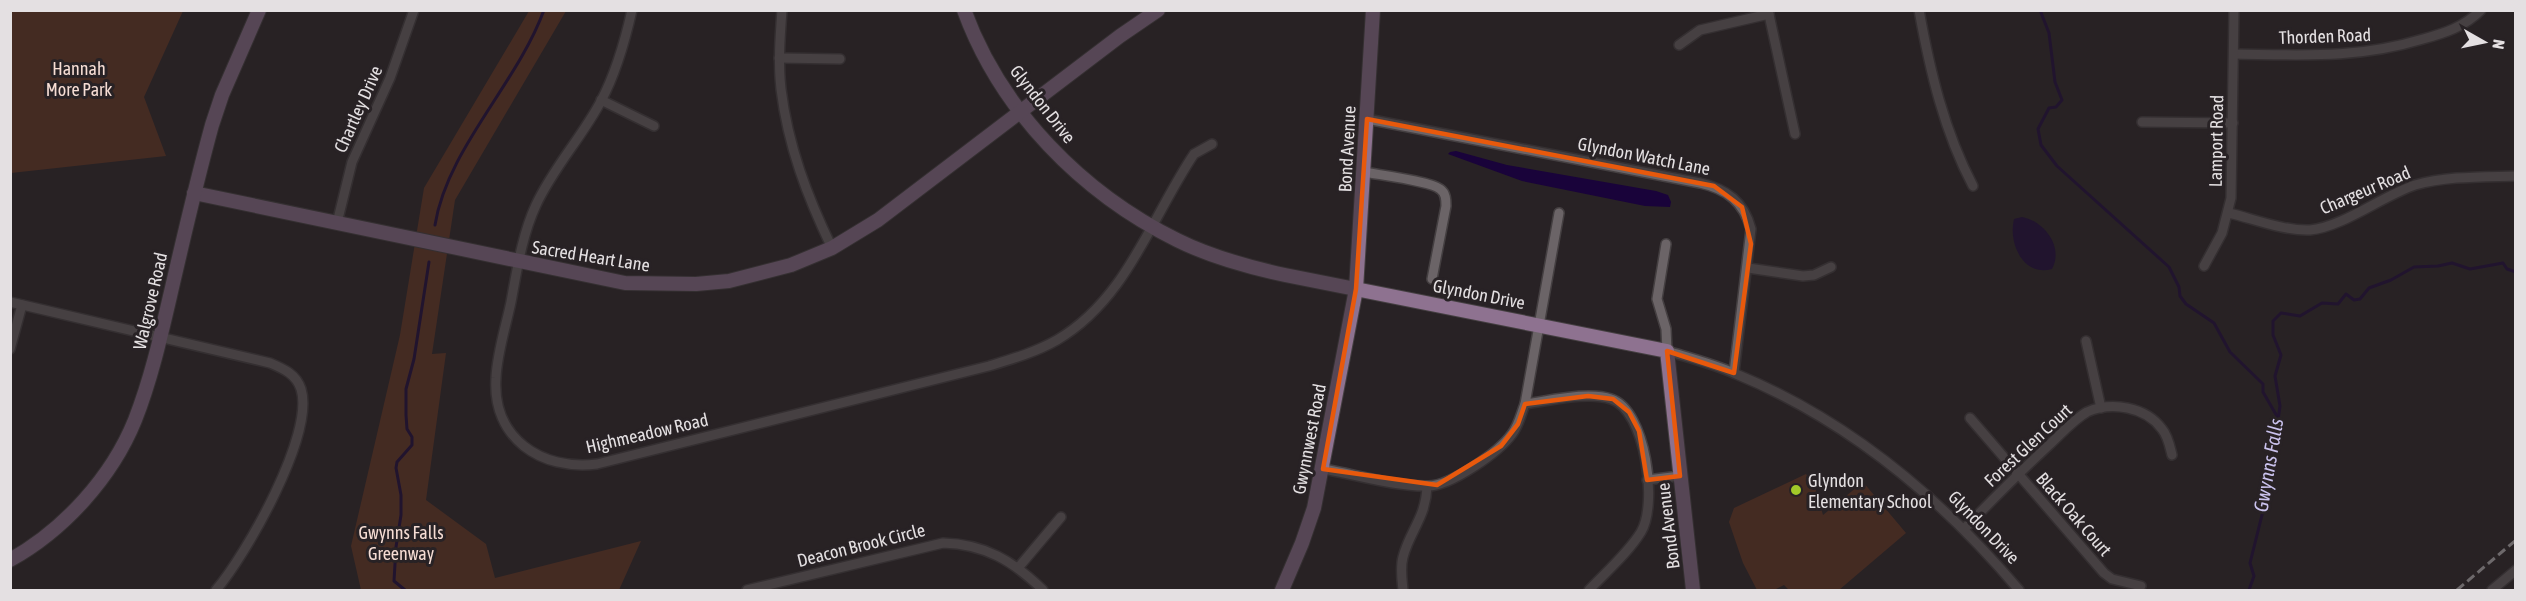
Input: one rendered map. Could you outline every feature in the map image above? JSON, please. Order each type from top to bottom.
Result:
[{"type":"street","name":"Walgrove Road","points":[[10,560],[29,550],[57,528],[84,499],[110,463],[134,422],[145,394],[194,193],[222,95],[259,10]]},
{"type":"street","name":"Chartley Drive","points":[[337,223],[352,162],[390,78],[414,10]]},
{"type":"street","name":"Highmeadow Road","points":[[632,10],[618,61],[601,100],[536,205],[519,262],[496,377],[499,408],[512,435],[523,447],[547,460],[581,466],[966,371],[1035,351],[1072,330],[1104,301],[1130,266],[1194,154],[1212,144]]},
{"type":"street","points":[[782,10],[779,58],[785,115],[798,170],[832,248]]},
{"type":"street","name":"Glyndon Drive","points":[[964,10],[983,53],[1021,111],[1046,143],[1116,204],[1152,226],[1212,255],[1248,267],[1667,351],[1734,373],[1809,411],[1863,444],[1919,488],[1964,529],[2019,591]]},
{"type":"street","name":"Sacred Heart Lane","points":[[194,193],[625,283],[696,284],[760,274],[791,265],[832,248],[878,220],[1158,10]]},
{"type":"street","name":"Bond Avenue","points":[[1356,289],[1373,10]]},
{"type":"street","points":[[1918,10],[1941,109],[1960,163],[1973,186]]},
{"type":"street","name":"Lamport Road","points":[[2204,266],[2229,213],[2232,182],[2234,10]]},
{"type":"street","name":"Thorden Road","points":[[2234,54],[2332,56],[2386,50],[2451,31],[2470,21],[2481,10]]},
{"type":"street","points":[[1679,45],[1700,30],[1768,12],[1795,134]]},
{"type":"street","points":[[779,58],[840,59]]},
{"type":"street","points":[[601,100],[654,126]]},
{"type":"street","name":"Glyndon Watch Lane","points":[[1367,119],[1714,186],[1734,198],[1748,217],[1751,243],[1734,373]]},
{"type":"street","points":[[2142,122],[2233,123]]},
{"type":"street","points":[[1364,172],[1432,185],[1443,192],[1446,207],[1432,279]]},
{"type":"street","name":"Chargeur Road","points":[[2229,213],[2291,228],[2311,230],[2333,223],[2415,185],[2457,179],[2516,176]]},
{"type":"street","points":[[1323,469],[1427,486],[1446,482],[1501,446],[1518,424],[1525,404],[1559,213]]},
{"type":"street","points":[[1666,244],[1657,299],[1666,329],[1667,351]]},
{"type":"street","points":[[1748,268],[1803,276],[1814,275],[1831,267]]},
{"type":"street","name":"Gwynnwest Road","points":[[1282,591],[1302,543],[1323,469],[1356,289]]},
{"type":"street","points":[[10,302],[270,363],[285,369],[294,377],[300,387],[303,400],[302,414],[281,482],[244,552],[216,591]]},
{"type":"street","points":[[10,349],[22,305]]},
{"type":"street","points":[[2086,341],[2101,408]]},
{"type":"street","name":"Bond Avenue","points":[[1667,351],[1693,591]]},
{"type":"street","points":[[1525,404],[1588,396],[1613,399],[1622,405],[1639,431],[1647,480],[1649,511],[1641,532],[1589,591]]},
{"type":"street","name":"Forest Glen Court","points":[[1964,529],[2017,474],[2080,417],[2101,408],[2124,408],[2146,415],[2162,428],[2172,455]]},
{"type":"street","name":"Black Oak Court","points":[[1970,418],[2104,573],[2112,579],[2141,586]]},
{"type":"street","points":[[1647,480],[1680,476]]},
{"type":"street","points":[[1403,591],[1401,566],[1403,556],[1424,511],[1427,486]]},
{"type":"street","points":[[1018,568],[1061,517]]},
{"type":"street","name":"Deacon Brook Circle","points":[[747,591],[943,543],[982,548],[999,555],[1018,568],[1043,591]]},
{"type":"street","points":[[2492,591],[2516,570]]},
{"type":"highlighted area","points":[[1367,119],[1714,186],[1742,207],[1751,244],[1734,373],[1667,351],[1680,476],[1647,480],[1639,431],[1629,412],[1613,399],[1588,396],[1525,404],[1518,424],[1501,446],[1437,485],[1323,469],[1356,289]]},
{"type":"green space","name":"Hannah More Park","points":[[10,11],[183,11],[144,97],[166,156],[11,173]]},
{"type":"green space","name":"Gwynns Falls Greenway","points":[[529,11],[566,11],[455,200],[432,354],[446,353],[426,500],[486,544],[495,578],[641,541],[619,590],[361,590],[351,546],[400,335],[424,188]]},
{"type":"green space","points":[[1806,474],[1815,487],[1823,515],[1863,482],[1906,533],[1839,590],[1789,590],[1784,585],[1774,590],[1757,590],[1743,563],[1729,522],[1734,508]]},
{"type":"shaded area","points":[[1456,151],[1507,165],[1656,191],[1668,195],[1671,202],[1670,207],[1645,206],[1522,181],[1448,154]]},
{"type":"shaded area","points":[[2022,217],[2038,224],[2050,236],[2055,252],[2052,269],[2033,268],[2020,256],[2013,238],[2013,228],[2014,219]]},
{"type":"waterway","points":[[435,225],[442,197],[453,170],[517,64],[544,10]]},
{"type":"waterway","points":[[2040,10],[2049,33],[2055,82],[2062,100],[2056,107],[2049,108],[2038,129],[2041,145],[2057,166],[2169,267],[2179,287],[2180,296],[2186,304],[2214,323],[2230,352],[2263,384],[2263,392],[2278,418]]},
{"type":"waterway","points":[[405,590],[394,581],[401,515],[401,495],[396,468],[397,462],[412,445],[412,437],[407,429],[406,389],[414,359],[429,262]]},
{"type":"waterway","name":"Gwynns Falls","points":[[2249,590],[2254,576],[2250,563],[2263,511],[2269,462],[2275,442],[2280,406],[2275,376],[2281,355],[2273,335],[2273,321],[2281,313],[2300,316],[2322,303],[2338,304],[2346,294],[2354,300],[2360,299],[2369,288],[2391,280],[2414,267],[2452,263],[2470,269],[2503,263],[2507,269],[2516,272]]},
{"type":"railway","points":[[2457,590],[2516,540]]},
{"type":"place","name":"Glyndon Elementary School","points":[[1796,490]]}]
